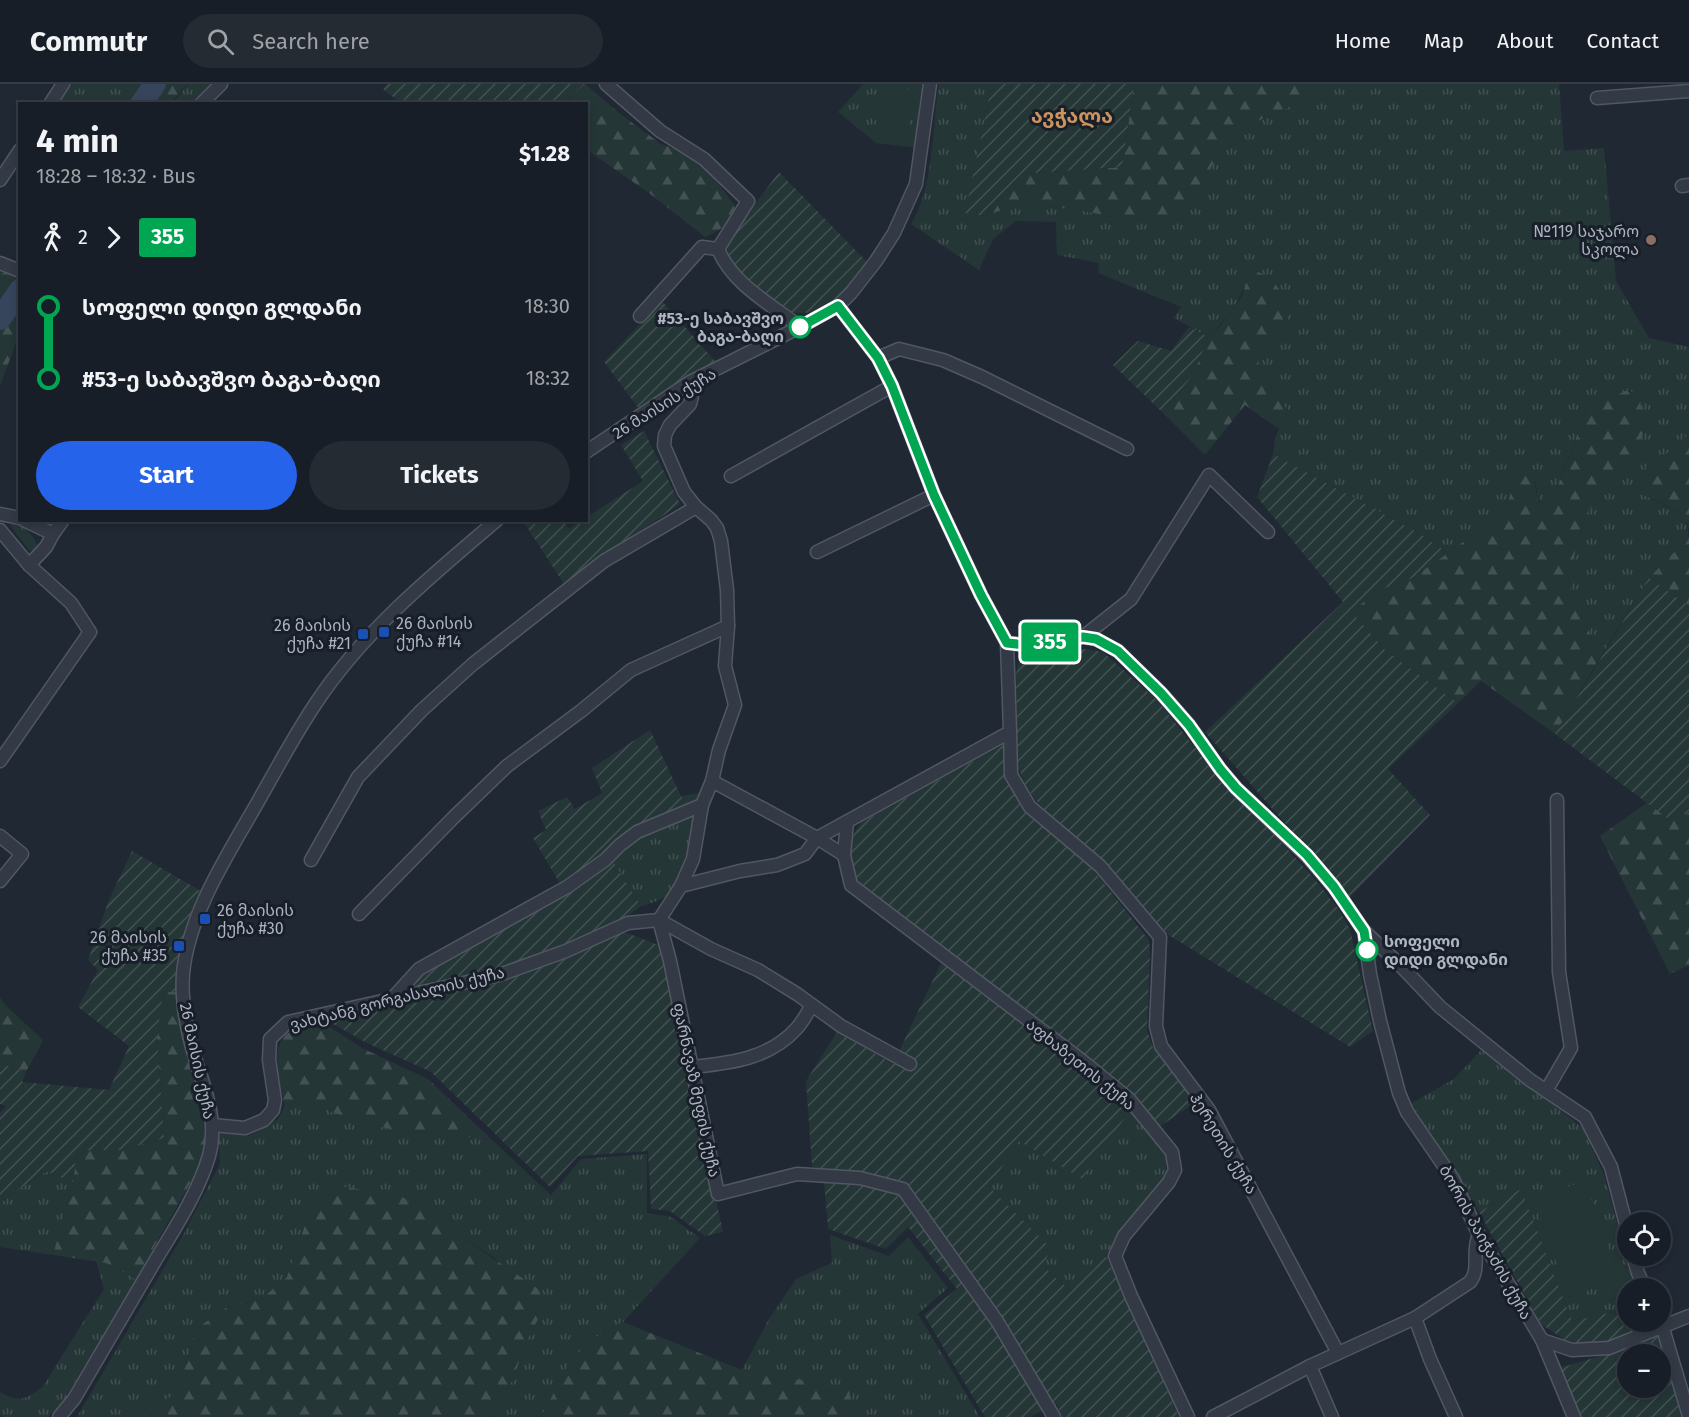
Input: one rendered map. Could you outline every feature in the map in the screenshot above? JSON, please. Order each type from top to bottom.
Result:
[{"type":"street","points":[[51,102],[63,84]]},
{"type":"street","points":[[203,102],[221,84]]},
{"type":"street","points":[[606,84],[660,131],[704,159],[748,201],[718,249]]},
{"type":"street","name":"26 მაისის ქუჩა","points":[[588,451],[690,382],[838,306],[851,293],[876,261],[899,222],[916,184],[930,84]]},
{"type":"street","points":[[1597,98],[1689,92]]},
{"type":"street","points":[[0,180],[18,153]]},
{"type":"street","points":[[640,316],[702,247],[718,249]]},
{"type":"street","points":[[718,249],[723,261],[740,280],[800,327]]},
{"type":"street","points":[[0,264],[18,270]]},
{"type":"street","points":[[681,886],[741,871],[777,865],[805,854],[816,838],[1010,732],[1007,643],[981,595],[934,495],[892,386],[878,358],[838,306]]},
{"type":"street","points":[[878,358],[899,350],[943,360],[1128,449]]},
{"type":"street","points":[[690,382],[692,396],[690,404],[670,425],[664,435],[664,446],[684,492],[711,520],[717,528],[721,541],[727,590],[728,626],[725,666],[735,705],[719,750],[712,781],[702,805],[693,859],[681,886],[659,920],[711,950],[758,970],[841,1026],[910,1064]]},
{"type":"street","points":[[731,476],[892,386]]},
{"type":"street","points":[[1083,637],[1131,600],[1209,475],[1268,532]]},
{"type":"street","points":[[817,552],[934,495]]},
{"type":"street","points":[[310,860],[358,777],[422,710],[473,664],[604,561],[696,507]]},
{"type":"street","points":[[0,514],[18,518]]},
{"type":"street","points":[[28,522],[53,534]]},
{"type":"street","points":[[29,565],[46,548],[62,522]]},
{"type":"street","name":"26 მაისის ქუჩა","points":[[59,1417],[75,1399],[192,1195],[208,1156],[213,1135],[209,1101],[187,1028],[183,992],[187,954],[206,897],[237,838],[316,703],[344,666],[392,615],[495,522]]},
{"type":"street","points":[[0,530],[29,565],[71,603],[90,632],[0,761]]},
{"type":"street","points":[[359,914],[507,766],[631,670],[728,626]]},
{"type":"street","points":[[1007,643],[1036,646],[1083,637],[1109,644],[1161,693],[1189,725],[1225,776],[1307,855],[1334,887],[1364,931],[1440,1007],[1530,1080],[1585,1117],[1611,1167],[1623,1212]]},
{"type":"street","name":"ჰერეთის ქუჩა","points":[[1010,732],[1011,775],[1030,807],[1100,866],[1160,937],[1156,1026],[1161,1046],[1209,1110],[1338,1353]]},
{"type":"street","points":[[712,781],[844,855]]},
{"type":"street","points":[[1546,1091],[1571,1048],[1559,972],[1557,800]]},
{"type":"street","points":[[391,1000],[419,969],[567,887],[637,832],[702,805]]},
{"type":"street","name":"აფხაზეთის ქუჩა","points":[[847,822],[844,855],[851,885],[1129,1099],[1172,1152],[1175,1170],[1169,1182],[1124,1236],[1115,1256],[1131,1296],[1188,1417]]},
{"type":"street","points":[[0,836],[22,854],[0,880]]},
{"type":"street","name":"ვახტანგ გორგასალის ქუჩა","points":[[212,1125],[245,1128],[264,1120],[273,1110],[275,1101],[269,1060],[270,1039],[288,1022],[498,975],[566,951],[628,923],[659,920]]},
{"type":"street","name":"ფარნავაზ მეფის ქუჩა","points":[[659,920],[670,961],[718,1194],[797,1174],[860,1178],[903,1189],[998,1321],[1054,1417]]},
{"type":"street","name":"ბორის პაიჭაძის ქუჩა","points":[[1364,931],[1378,1010],[1398,1093],[1407,1112],[1453,1179],[1479,1235],[1542,1340],[1574,1417]]},
{"type":"street","points":[[692,1067],[738,1062],[774,1046],[798,1027],[812,1005]]},
{"type":"street","points":[[1213,1417],[1310,1366],[1415,1318],[1470,1282],[1475,1276],[1474,1245],[1479,1235]]},
{"type":"street","points":[[1671,1322],[1689,1316]]},
{"type":"street","points":[[1415,1318],[1430,1359],[1456,1417]]},
{"type":"street","points":[[1542,1340],[1572,1350],[1609,1348],[1646,1332]]},
{"type":"street","points":[[1664,1332],[1689,1416]]},
{"type":"street","points":[[1310,1366],[1332,1417]]},
{"type":"green space","points":[[71,84],[147,84],[132,102],[59,102]]},
{"type":"green space","points":[[147,84],[187,84],[172,102],[132,102]]},
{"type":"green space","points":[[188,84],[216,84],[197,102],[174,102]]},
{"type":"green space","points":[[388,84],[585,84],[565,102],[399,102],[383,89]]},
{"type":"green space","points":[[585,84],[661,144],[683,152],[712,175],[735,206],[731,217],[724,226],[705,237],[649,193],[588,151],[588,102],[566,102]]},
{"type":"green space","points":[[863,84],[927,84],[919,148],[876,143],[838,112]]},
{"type":"green space","points":[[939,84],[992,84],[966,213],[986,216],[1014,205],[1074,209],[1129,220],[1191,209],[1201,185],[1225,143],[1251,124],[1309,98],[1318,84],[1559,84],[1564,151],[1604,148],[1616,281],[1649,338],[1689,347],[1689,436],[1663,457],[1636,474],[1644,495],[1686,519],[1689,537],[1649,578],[1598,661],[1589,630],[1574,603],[1568,577],[1586,515],[1606,484],[1635,456],[1649,417],[1641,409],[1640,397],[1629,390],[1588,407],[1547,508],[1539,500],[1533,475],[1513,477],[1507,511],[1448,553],[1424,536],[1273,454],[1275,438],[1288,411],[1259,371],[1258,342],[1283,334],[1250,270],[1234,306],[1208,337],[1174,318],[1181,307],[1098,273],[1099,263],[1057,255],[1056,222],[1016,221],[993,239],[979,270],[911,224],[919,209],[928,175]]},
{"type":"green space","points":[[992,84],[1134,84],[1122,167],[1021,174],[986,216],[965,213]]},
{"type":"green space","points":[[1134,84],[1318,84],[1309,98],[1251,124],[1225,143],[1201,185],[1191,209],[1173,219],[1129,220],[1074,209],[1014,205],[986,216],[1021,174],[1122,167]]},
{"type":"green space","points":[[881,85],[914,90],[906,144],[874,140]]},
{"type":"green space","points":[[779,172],[868,263],[843,297],[834,304],[814,312],[793,312],[772,305],[729,260],[729,242],[734,232]]},
{"type":"green space","points":[[1250,269],[1271,277],[1285,299],[1288,320],[1283,334],[1258,342],[1259,371],[1288,411],[1279,429],[1245,405],[1205,455],[1163,413],[1194,373],[1208,337],[1221,325],[1242,296]]},
{"type":"green space","points":[[0,271],[18,277],[18,338],[0,386]]},
{"type":"green space","points":[[662,301],[715,361],[639,409],[604,362]]},
{"type":"green space","points":[[1189,327],[1208,337],[1194,373],[1163,413],[1113,365],[1138,341],[1171,351]]},
{"type":"green space","points":[[1628,390],[1640,397],[1641,409],[1649,417],[1635,456],[1606,484],[1586,515],[1568,577],[1574,603],[1589,630],[1598,661],[1555,734],[1481,681],[1458,703],[1385,650],[1351,611],[1380,590],[1412,578],[1507,511],[1513,477],[1521,465],[1533,475],[1538,500],[1547,508],[1564,471],[1588,407]]},
{"type":"green space","points":[[644,431],[680,504],[564,584],[524,522],[564,522],[569,528],[579,522],[588,522],[588,516],[643,481],[621,445]]},
{"type":"green space","points":[[1689,436],[1689,528],[1677,512],[1644,495],[1636,474],[1663,457]]},
{"type":"green space","points":[[1273,454],[1424,536],[1448,553],[1412,578],[1380,590],[1351,611],[1385,650],[1458,703],[1388,769],[1430,815],[1350,897],[1205,732],[1343,602],[1257,497]]},
{"type":"green space","points":[[14,522],[28,532],[37,547],[30,551],[11,527],[11,523]]},
{"type":"green space","points":[[1689,537],[1689,606],[1649,578]]},
{"type":"green space","points":[[1649,578],[1689,606],[1689,813],[1667,818],[1555,734]]},
{"type":"green space","points":[[1086,649],[1103,652],[1156,699],[1202,756],[1313,877],[1337,907],[1350,929],[1373,1031],[1350,1047],[1167,934],[1115,873],[1042,809],[1025,784],[1018,767],[1016,675],[1018,663],[1022,656]]},
{"type":"green space","points":[[650,730],[688,811],[643,825],[606,850],[641,906],[622,920],[617,933],[627,933],[661,946],[723,1232],[705,1236],[670,1211],[651,1209],[648,1151],[578,1156],[550,1187],[431,1072],[369,1044],[326,1020],[325,1007],[388,995],[410,971],[441,950],[488,933],[542,908],[562,887],[533,838],[546,830],[538,811],[567,797],[575,809],[602,793],[592,768]]},
{"type":"green space","points":[[1005,744],[1005,778],[1031,816],[1090,866],[1149,940],[1147,1030],[1153,1048],[1196,1102],[1159,1127],[1106,1071],[856,881],[850,850],[856,830],[862,822]]},
{"type":"green space","points":[[706,792],[685,878],[666,897],[641,906],[606,851],[643,825],[688,810],[681,796]]},
{"type":"green space","points":[[1648,802],[1667,818],[1689,813],[1689,965],[1670,974],[1600,836]]},
{"type":"green space","points":[[132,851],[204,893],[179,992],[163,992],[157,1038],[164,1138],[122,1150],[88,1150],[76,1158],[73,1182],[45,1171],[0,1203],[0,1113],[6,1106],[0,1104],[0,1063],[26,1072],[22,1082],[109,1090],[129,1046],[78,1007],[98,970],[88,960],[108,902]]},
{"type":"green space","points":[[942,961],[1124,1101],[1131,1109],[1082,1179],[1019,1141],[989,1187],[1051,1248],[1043,1266],[1071,1291],[1106,1256],[1179,1417],[1062,1417],[1057,1404],[1030,1417],[985,1417],[924,1315],[957,1289],[908,1227],[886,1249],[828,1229],[823,1170],[812,1166],[806,1081],[837,1032],[893,1064]]},
{"type":"green space","points":[[163,992],[179,992],[199,1090],[205,1137],[203,1156],[197,1171],[136,1279],[106,1263],[53,1255],[73,1182],[76,1158],[88,1150],[122,1150],[164,1138],[157,1038]]},
{"type":"green space","points":[[0,997],[6,1006],[43,1040],[26,1072],[0,1063]]},
{"type":"green space","points":[[327,1025],[362,1048],[428,1079],[491,1139],[398,1131],[348,1119],[308,1101],[285,1105],[277,1061],[281,1041],[288,1033],[298,1028]]},
{"type":"green space","points":[[1482,1049],[1583,1128],[1604,1175],[1617,1223],[1617,1266],[1629,1266],[1632,1278],[1617,1278],[1617,1311],[1572,1321],[1521,1189],[1479,1212],[1410,1104],[1454,1079]]},
{"type":"green space","points":[[308,1101],[348,1119],[398,1131],[491,1139],[551,1195],[581,1159],[647,1154],[647,1213],[671,1217],[700,1238],[623,1322],[595,1338],[571,1360],[541,1417],[490,1417],[513,1379],[527,1340],[541,1314],[495,1258],[441,1224],[310,1211],[287,1277],[260,1300],[227,1307],[196,1329],[177,1394],[146,1409],[142,1417],[77,1417],[183,1235],[220,1164],[218,1129],[236,1135],[249,1136],[278,1119],[285,1105]]},
{"type":"green space","points":[[1131,1109],[1166,1153],[1166,1178],[1118,1237],[1106,1256],[1072,1291],[1043,1266],[989,1187],[1019,1141]]},
{"type":"green space","points":[[46,1171],[73,1182],[53,1255],[0,1247],[0,1203]]},
{"type":"green space","points":[[1585,1181],[1620,1278],[1569,1297],[1533,1199]]},
{"type":"green space","points":[[345,1187],[401,1196],[540,1290],[541,1314],[527,1340],[513,1379],[490,1417],[142,1417],[146,1409],[177,1394],[196,1329],[227,1307],[260,1300],[287,1277],[310,1211]]},
{"type":"green space","points":[[1521,1189],[1572,1321],[1617,1311],[1617,1332],[1637,1332],[1608,1343],[1585,1345],[1565,1340],[1541,1324],[1479,1212]]},
{"type":"green space","points":[[830,1235],[889,1256],[908,1237],[948,1288],[918,1314],[980,1417],[853,1417],[848,1388],[742,1370],[769,1319],[796,1279],[832,1263]]},
{"type":"green space","points":[[96,1261],[106,1263],[136,1279],[63,1402],[48,1417],[3,1417],[0,1415],[0,1392],[18,1399],[27,1397],[43,1386],[104,1289]]},
{"type":"green space","points":[[623,1322],[742,1370],[849,1388],[853,1417],[541,1417],[571,1360],[595,1338]]},
{"type":"green space","points":[[1658,1336],[1662,1344],[1636,1344]]},
{"type":"green space","points":[[1617,1351],[1617,1398],[1671,1398],[1671,1376],[1682,1417],[1580,1417],[1559,1368]]},
{"type":"waterway","points":[[142,102],[155,84]]},
{"type":"waterway","points":[[0,319],[18,293]]},
{"type":"bus line","name":"355","points":[[800,327],[838,306],[878,358],[892,386],[934,495],[981,595],[1007,643],[1036,646],[1083,637],[1109,644],[1118,651],[1161,693],[1189,725],[1236,788],[1307,855],[1334,887],[1364,931],[1367,950]]},
{"type":"place","name":"№119 საჯარო სკოლა","points":[[1651,240]]},
{"type":"place","name":"#53-ე საბავშვო ბაგა-ბაღი","points":[[800,327]]},
{"type":"place","name":"26 მაისის ქუჩა #14","points":[[384,632]]},
{"type":"place","name":"26 მაისის ქუჩა #21","points":[[363,634]]},
{"type":"place","name":"26 მაისის ქუჩა #30","points":[[205,919]]},
{"type":"place","name":"26 მაისის ქუჩა #35","points":[[179,946]]},
{"type":"place","name":"სოფელი დიდი გლდანი","points":[[1367,950]]},
{"type":"district","name":"ავჭალა","points":[[1072,116]]}]
